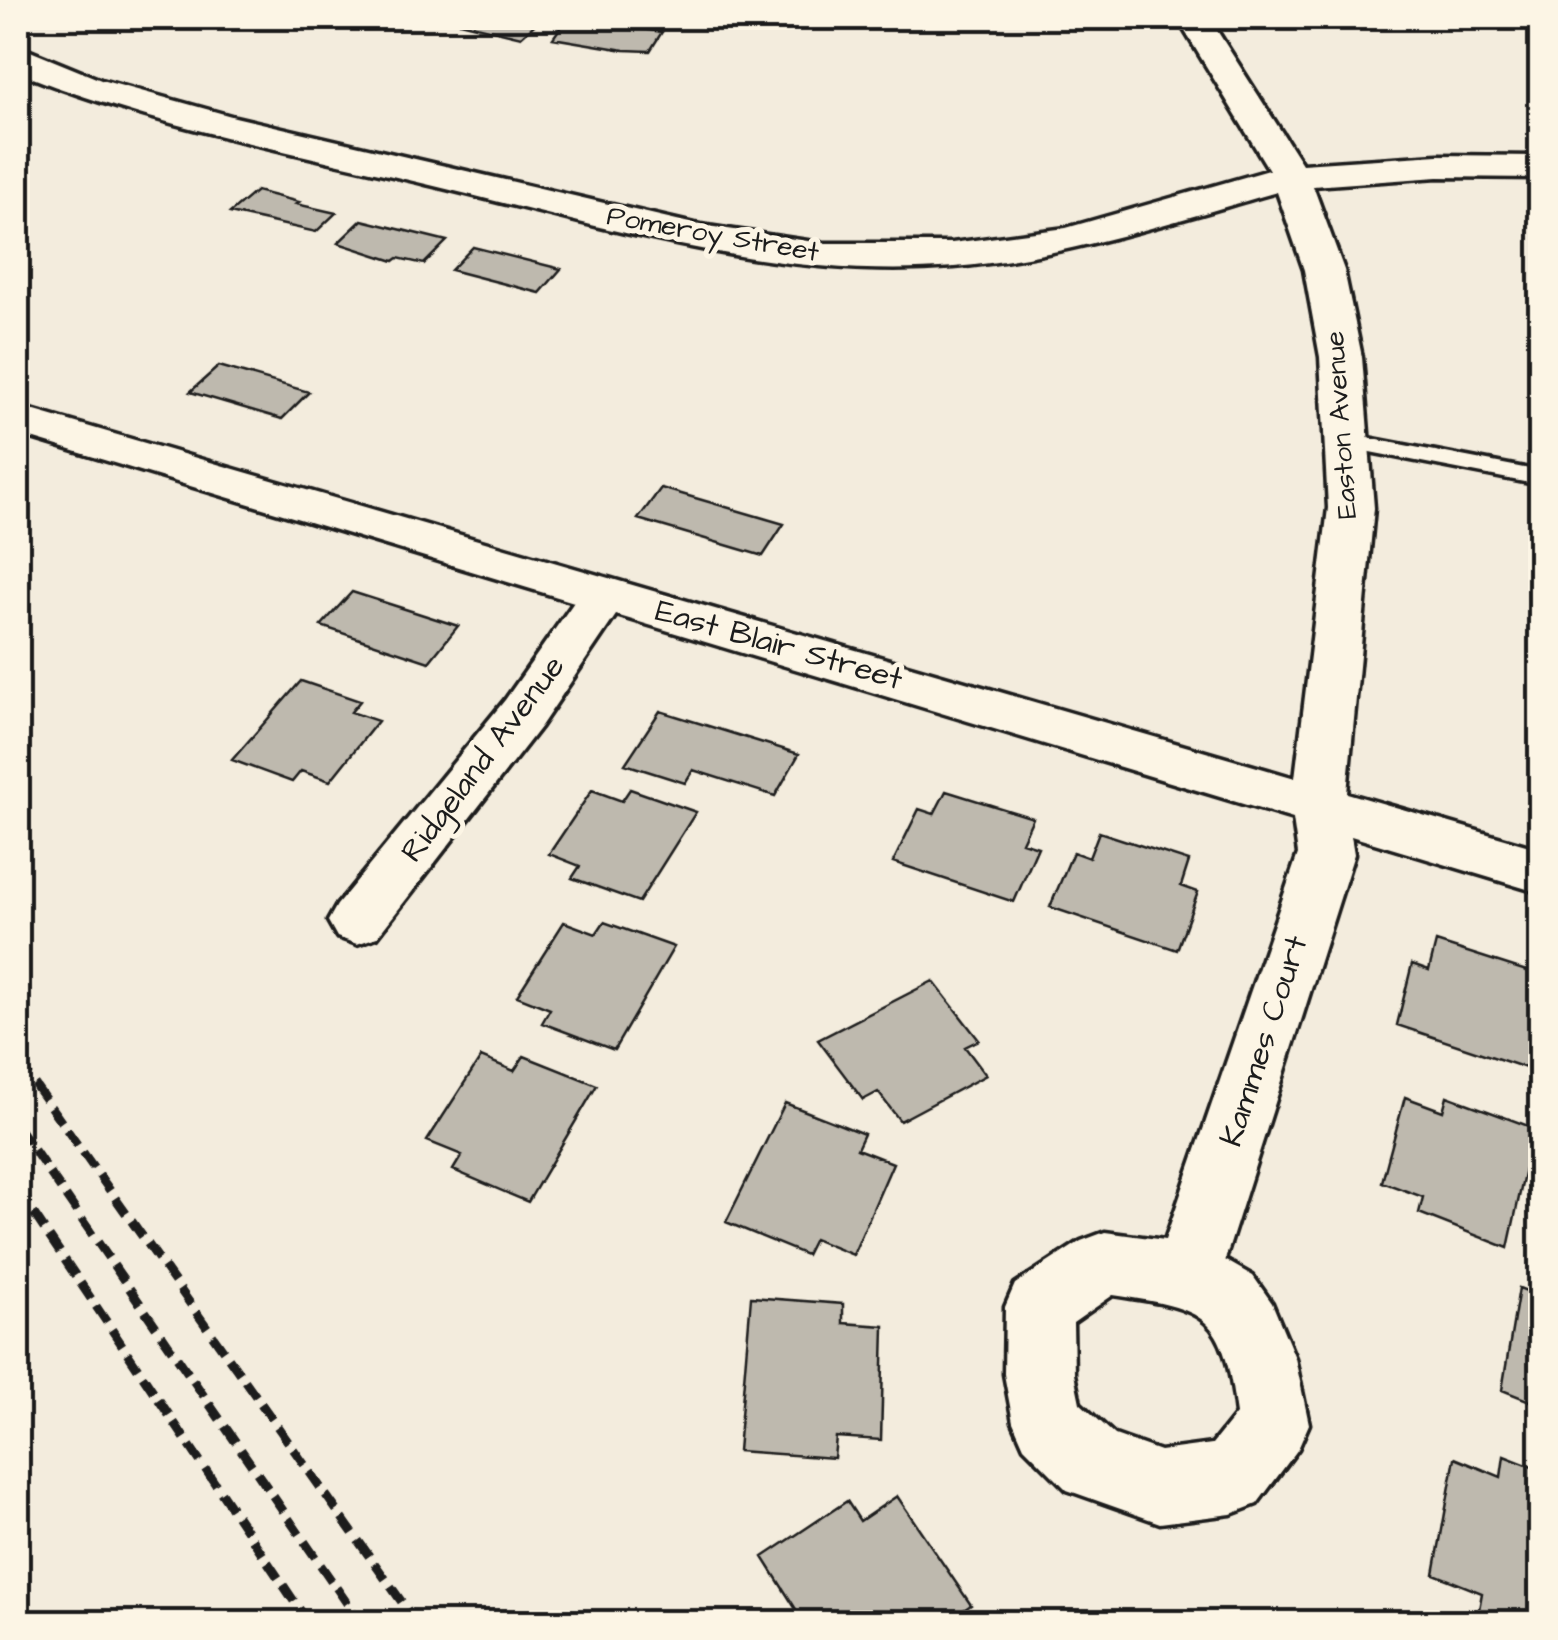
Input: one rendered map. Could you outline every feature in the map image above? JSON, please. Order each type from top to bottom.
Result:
[{"type":"street","name":"Easton Avenue","points":[[1193,18],[1291,176],[1324,270],[1342,357],[1351,508],[1319,805]]},
{"type":"street","name":"Pomeroy Street","points":[[18,56],[37,68],[115,97],[227,126],[694,236],[821,255],[952,254],[1069,239],[1291,176],[1438,166],[1540,167]]},
{"type":"street","name":"East Blair Street","points":[[18,420],[1540,871]]},
{"type":"street","name":"Ridgeland Avenue","points":[[357,921],[524,713],[605,594]]},
{"type":"street","name":"Kammes Court","points":[[1188,1274],[1326,854],[1319,805]]},
{"type":"lane","points":[[1347,441],[1540,478]]},
{"type":"building","points":[[443,18],[533,18],[541,19],[521,37]]},
{"type":"building","points":[[565,21],[662,32],[650,51],[624,50],[553,38]]},
{"type":"building","points":[[256,191],[336,213],[316,232],[230,213]]},
{"type":"building","points":[[362,220],[447,241],[424,264],[398,258],[394,261],[338,243]]},
{"type":"building","points":[[473,247],[561,269],[540,293],[451,270]]},
{"type":"building","points":[[219,366],[309,392],[282,419],[190,392]]},
{"type":"building","points":[[661,488],[784,524],[763,556],[638,519]]},
{"type":"building","points":[[352,592],[458,626],[429,662],[321,626]]},
{"type":"building","points":[[301,681],[360,701],[351,712],[378,721],[330,781],[301,771],[292,782],[232,760]]},
{"type":"building","points":[[660,711],[799,754],[775,796],[693,770],[685,783],[625,764]]},
{"type":"building","points":[[630,789],[696,812],[639,902],[572,878],[580,866],[549,854],[592,790],[622,801]]},
{"type":"building","points":[[946,791],[1033,818],[1022,842],[1038,847],[1014,902],[893,862],[919,809],[934,814]]},
{"type":"building","points":[[1099,832],[1189,861],[1181,886],[1198,892],[1177,950],[1050,907],[1073,852],[1089,858]]},
{"type":"building","points":[[564,922],[596,934],[604,922],[674,947],[614,1050],[542,1023],[550,1009],[517,996]]},
{"type":"building","points":[[1436,942],[1536,974],[1530,1002],[1540,1005],[1538,1072],[1397,1025],[1412,964],[1429,970]]},
{"type":"building","points":[[933,981],[979,1040],[965,1047],[986,1075],[900,1121],[878,1092],[863,1100],[818,1040]]},
{"type":"building","points":[[524,1056],[597,1085],[528,1202],[453,1170],[462,1155],[427,1141],[481,1057],[514,1071]]},
{"type":"building","points":[[1447,1096],[1534,1128],[1508,1248],[1419,1213],[1423,1197],[1382,1182],[1405,1097],[1443,1111]]},
{"type":"building","points":[[785,1103],[864,1134],[857,1149],[893,1163],[853,1255],[814,1239],[806,1255],[726,1222]]},
{"type":"building","points":[[1519,1288],[1540,1296],[1540,1405],[1502,1390]]},
{"type":"building","points":[[751,1297],[843,1304],[843,1323],[884,1326],[881,1440],[836,1437],[834,1458],[738,1451]]},
{"type":"building","points":[[1504,1456],[1540,1470],[1540,1622],[1496,1622],[1478,1615],[1482,1593],[1434,1574],[1455,1458],[1501,1477]]},
{"type":"building","points":[[897,1496],[971,1605],[946,1622],[804,1622],[763,1557],[847,1501],[860,1521]]},
{"type":"railway","points":[[18,1061],[416,1622]]},
{"type":"railway","points":[[18,1127],[360,1622]]},
{"type":"railway","points":[[18,1190],[308,1622]]}]
